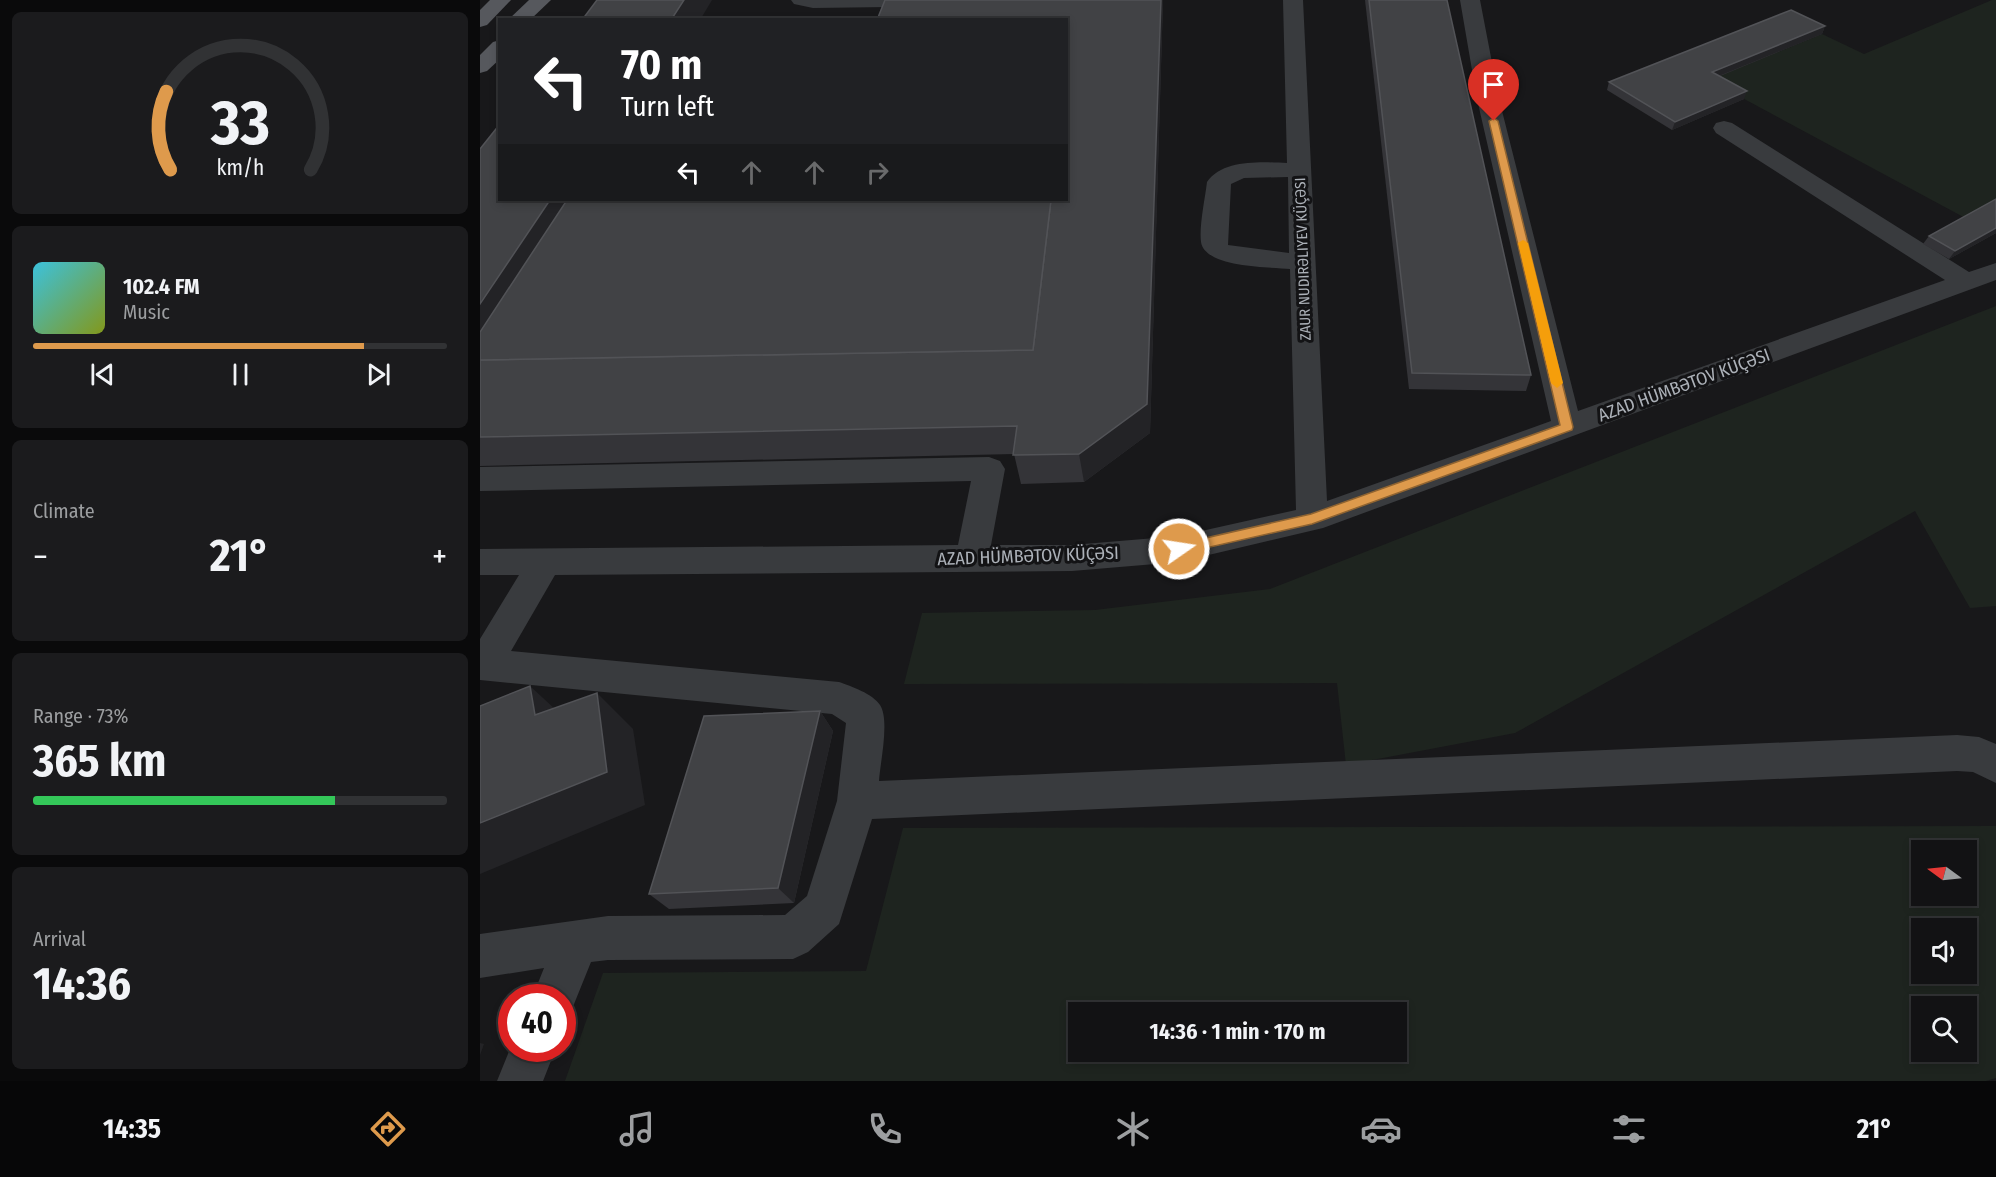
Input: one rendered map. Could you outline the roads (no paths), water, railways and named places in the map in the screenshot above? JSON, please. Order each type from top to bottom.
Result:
[{"type":"main road","points":[[480,21],[501,0]]},
{"type":"main road","points":[[520,18],[541,0]]},
{"type":"main road","points":[[526,18],[541,0]]},
{"type":"main road","points":[[480,51],[498,37]]},
{"type":"main road","points":[[480,67],[498,48]]},
{"type":"street","points":[[801,0],[813,2],[889,1]]},
{"type":"street","name":"ZAUR NUDIRƏLIYEV KÜÇƏSI","points":[[1293,0],[1312,519]]},
{"type":"street","points":[[1470,0],[1488,99],[1567,427]]},
{"type":"street","points":[[1724,128],[1982,277]]},
{"type":"street","points":[[1299,170],[1262,170],[1229,174],[1222,178],[1219,182],[1214,244],[1219,251],[1230,255],[1303,262]]},
{"type":"street","name":"AZAD HÜMBƏTOV KÜÇƏSI","points":[[480,562],[1072,558],[1179,549],[1312,519],[1982,277]]},
{"type":"street","points":[[480,479],[989,469],[972,559]]},
{"type":"street","points":[[480,956],[608,938],[793,936],[824,909],[857,801],[866,715],[839,698],[482,664],[545,562]]},
{"type":"street","points":[[857,801],[1957,753],[1979,755],[1996,765]]},
{"type":"street","points":[[560,984],[577,942]]},
{"type":"street","points":[[520,1081],[527,1062]]}]
